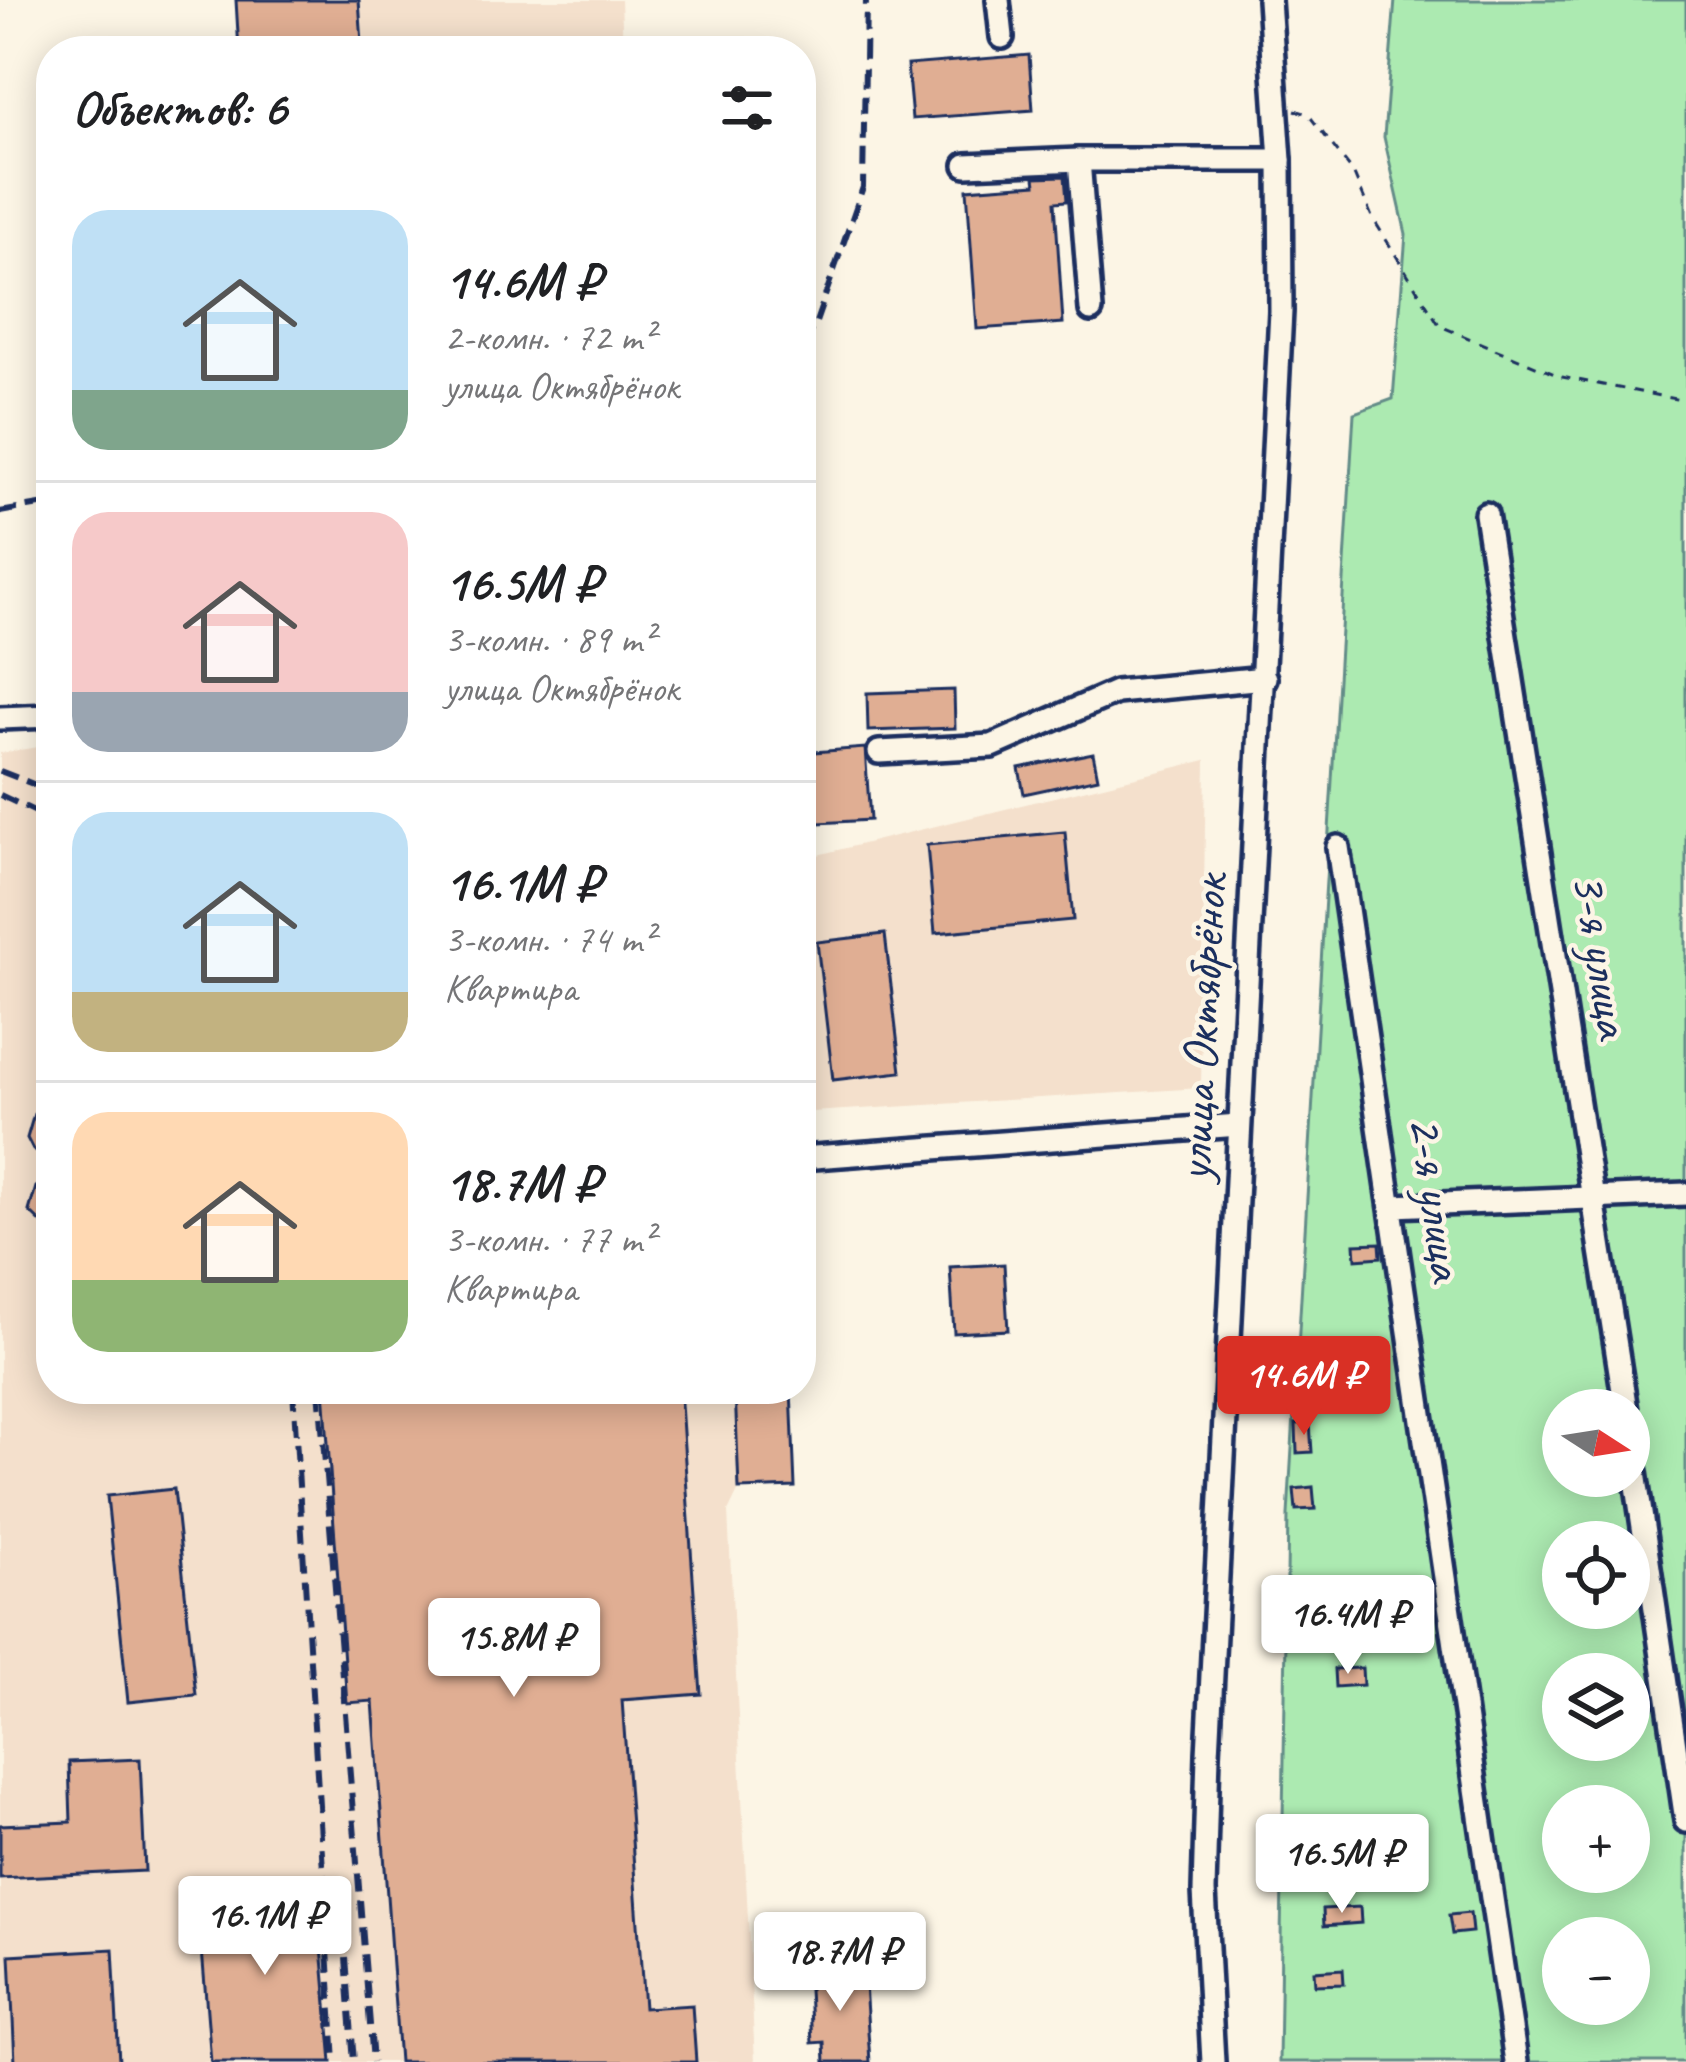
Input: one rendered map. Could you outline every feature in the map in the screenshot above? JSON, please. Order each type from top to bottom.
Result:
[{"type":"street","points":[[998,0],[1002,37]]},
{"type":"street","name":"улица Октябрёнок","points":[[1213,2062],[1204,1891],[1208,1754],[1279,354],[1280,160],[1270,0]]},
{"type":"street","points":[[1079,160],[1091,310]]},
{"type":"street","points":[[966,165],[1280,160]]},
{"type":"street","name":"3-я улица","points":[[1486,514],[1623,1389]]},
{"type":"street","points":[[879,752],[992,746],[1116,692],[1264,678]]},
{"type":"street","points":[[0,718],[36,717]]},
{"type":"street","name":"2-я улица","points":[[1338,847],[1516,2062]]},
{"type":"street","points":[[816,1157],[1239,1125]]},
{"type":"street","points":[[1394,1206],[1686,1194]]},
{"type":"street","points":[[1639,1497],[1686,1821]]},
{"type":"path","points":[[1276,104],[1308,114],[1353,172],[1372,217],[1440,326],[1562,377],[1686,400]]},
{"type":"shaded area","points":[[236,0],[621,0],[622,36],[238,36]]},
{"type":"shaded area","points":[[36,747],[36,1404],[792,1404],[795,1487],[739,1489],[728,1512],[755,2062],[0,2062],[0,753]]},
{"type":"shaded area","points":[[1206,760],[1201,1088],[816,1112],[816,855]]},
{"type":"green space","points":[[1395,0],[1686,0],[1686,2062],[1279,2062],[1288,1515],[1354,413],[1393,399],[1406,234],[1384,137]]},
{"type":"building","points":[[236,0],[359,0],[362,36],[238,36]]},
{"type":"building","points":[[1029,55],[1033,110],[912,119],[907,65]]},
{"type":"building","points":[[1065,176],[1067,201],[1055,202],[1063,323],[977,329],[967,189],[1036,184],[1035,177]]},
{"type":"building","points":[[954,690],[955,728],[868,731],[867,693]]},
{"type":"building","points":[[865,748],[870,820],[816,823],[816,752]]},
{"type":"building","points":[[1093,753],[1098,778],[1024,794],[1019,768]]},
{"type":"building","points":[[1065,832],[1073,920],[935,933],[927,845]]},
{"type":"building","points":[[885,934],[901,1072],[833,1080],[817,942]]},
{"type":"building","points":[[36,1113],[36,1152],[27,1138]]},
{"type":"building","points":[[36,1187],[36,1218],[29,1211]]},
{"type":"building","points":[[1380,1243],[1381,1257],[1356,1259],[1355,1244]]},
{"type":"building","points":[[1004,1264],[1008,1330],[954,1333],[950,1267]]},
{"type":"building","points":[[325,1404],[681,1404],[701,1694],[622,1700],[644,2008],[692,2005],[696,2062],[399,2062],[373,1701],[347,1703]]},
{"type":"building","points":[[736,1404],[792,1404],[795,1487],[739,1489]]},
{"type":"building","points":[[1310,1423],[1312,1452],[1297,1453],[1296,1424]]},
{"type":"building","points":[[1313,1487],[1315,1509],[1296,1510],[1294,1489]]},
{"type":"building","points":[[174,1489],[196,1695],[128,1702],[107,1496]]},
{"type":"building","points":[[1362,1668],[1363,1685],[1335,1687],[1334,1669]]},
{"type":"building","points":[[140,1759],[145,1871],[0,1878],[0,1825],[71,1822],[69,1762]]},
{"type":"building","points":[[317,1889],[332,2062],[211,2062],[198,1899]]},
{"type":"building","points":[[1360,1907],[1361,1923],[1324,1926],[1323,1909]]},
{"type":"building","points":[[1470,1913],[1472,1932],[1452,1934],[1449,1915]]},
{"type":"building","points":[[113,1949],[119,2062],[15,2062],[10,1955]]},
{"type":"building","points":[[864,1968],[870,2062],[825,2062],[824,2042],[812,2043],[808,1972]]},
{"type":"building","points":[[1343,1969],[1344,1984],[1315,1985],[1314,1971]]},
{"type":"railway","points":[[816,322],[863,187],[866,0]]},
{"type":"railway","points":[[0,512],[36,506]]},
{"type":"railway","points":[[0,771],[36,785]]},
{"type":"railway","points":[[0,795],[36,812]]},
{"type":"railway","points":[[294,1404],[335,2062]]},
{"type":"railway","points":[[320,1404],[373,2062]]},
{"type":"railway","points":[[346,1958],[354,2062]]}]
